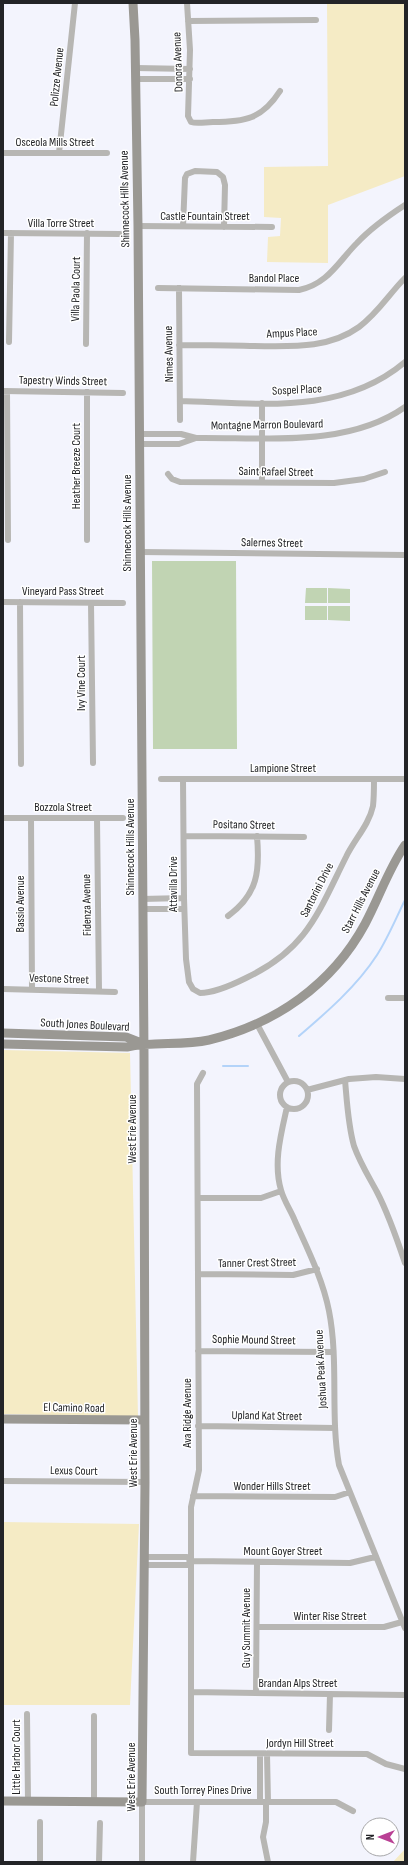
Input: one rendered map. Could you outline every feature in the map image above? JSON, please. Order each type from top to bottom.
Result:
[{"type":"street","name":"Polizze Avenue","points":[[59,153],[75,3]]},
{"type":"street","name":"Shinnecock Hills Avenue","points":[[133,3],[136,68],[138,226],[144,1044]]},
{"type":"street","name":"Donora Avenue","points":[[187,3],[190,69],[188,116],[193,123],[234,122],[250,119],[268,107],[280,91]]},
{"type":"street","points":[[188,21],[316,20]]},
{"type":"street","points":[[136,68],[190,69]]},
{"type":"street","points":[[136,79],[190,79]]},
{"type":"street","name":"Osceola Mills Street","points":[[3,154],[107,153]]},
{"type":"street","points":[[183,226],[185,178],[187,174],[195,171],[217,172],[223,177],[225,185],[224,227]]},
{"type":"street","name":"Bandol Place","points":[[158,288],[299,290],[308,288],[329,276],[357,242],[368,232],[405,205]]},
{"type":"street","name":"Castle Fountain Street","points":[[138,226],[272,227]]},
{"type":"street","name":"Villa Torre Street","points":[[3,233],[120,234]]},
{"type":"street","name":"Villa Paola Court","points":[[86,344],[87,233]]},
{"type":"street","points":[[9,342],[11,234]]},
{"type":"street","name":"Ampus Place","points":[[180,345],[299,346],[331,341],[358,328],[374,315],[405,278]]},
{"type":"street","name":"Nimes Avenue","points":[[179,288],[180,420]]},
{"type":"street","name":"Sospel Place","points":[[180,401],[262,403],[323,400],[352,393],[385,377],[405,362]]},
{"type":"street","points":[[5,391],[8,540]]},
{"type":"street","name":"Tapestry Winds Street","points":[[5,391],[123,393]]},
{"type":"street","name":"Heather Breeze Court","points":[[87,392],[87,540]]},
{"type":"street","points":[[262,403],[262,482]]},
{"type":"street","name":"Montagne Marron Boulevard","points":[[139,434],[181,434],[196,438],[317,437],[344,432],[380,420],[405,406]]},
{"type":"street","name":"Montagne Marron Boulevard","points":[[139,444],[179,444],[196,438]]},
{"type":"street","name":"Saint Rafael Street","points":[[168,474],[172,479],[180,482],[334,483],[364,479],[385,472]]},
{"type":"street","name":"Salernes Street","points":[[140,552],[405,555]]},
{"type":"street","name":"Vineyard Pass Street","points":[[3,602],[123,603]]},
{"type":"street","points":[[20,602],[21,764]]},
{"type":"street","name":"Ivy Vine Court","points":[[92,603],[92,763]]},
{"type":"street","name":"Lampione Street","points":[[161,779],[405,779]]},
{"type":"street","name":"Attavilla Drive","points":[[184,779],[184,909],[188,974],[189,982],[193,989]]},
{"type":"street","name":"Santorini Drive","points":[[193,989],[200,993],[205,993],[240,981],[268,966],[300,939],[322,909],[350,850],[366,823],[372,807],[374,779]]},
{"type":"street","name":"Bozzola Street","points":[[3,818],[123,818]]},
{"type":"street","name":"Bassio Avenue","points":[[31,818],[32,989]]},
{"type":"street","name":"Fidenza Avenue","points":[[97,818],[99,991]]},
{"type":"street","name":"Positano Street","points":[[184,836],[304,837]]},
{"type":"street","points":[[228,916],[242,905],[253,889],[258,869],[257,836]]},
{"type":"street","name":"Starr Hills Avenue","points":[[144,1044],[196,1042],[228,1035],[257,1024],[304,996],[341,961],[359,935],[384,880],[405,845]]},
{"type":"street","points":[[142,899],[184,898]]},
{"type":"street","points":[[142,909],[184,909]]},
{"type":"street","name":"Vestone Street","points":[[3,989],[115,992]]},
{"type":"street","points":[[388,998],[405,998]]},
{"type":"street","points":[[257,1024],[288,1082]]},
{"type":"street","name":"South Jones Boulevard","points":[[3,1033],[126,1037],[144,1044]]},
{"type":"street","name":"South Jones Boulevard","points":[[3,1044],[127,1047],[144,1044]]},
{"type":"street","name":"West Erie Avenue","points":[[142,1862],[145,1482],[144,1044]]},
{"type":"street","name":"Ava Ridge Avenue","points":[[191,1753],[191,1507],[199,1470],[198,1084],[203,1073]]},
{"type":"street","points":[[307,1090],[345,1080],[376,1076],[405,1079]]},
{"type":"street","points":[[345,1080],[348,1116],[354,1146],[362,1168],[377,1191],[392,1224],[405,1263]]},
{"type":"street","points":[[288,1082],[299,1082],[307,1090],[308,1096],[304,1105],[294,1109],[286,1107],[282,1101],[280,1094],[283,1087],[288,1082]]},
{"type":"street","name":"Joshua Peak Avenue","points":[[286,1107],[280,1137],[278,1166],[281,1191],[317,1269],[329,1311],[333,1352],[335,1442],[339,1465],[403,1625]]},
{"type":"street","points":[[198,1198],[261,1198],[281,1191]]},
{"type":"street","name":"Tanner Crest Street","points":[[198,1274],[293,1275],[317,1269]]},
{"type":"street","name":"Sophie Mound Street","points":[[198,1351],[333,1352]]},
{"type":"street","name":"El Camino Road","points":[[3,1419],[144,1420]]},
{"type":"street","name":"Upland Kat Street","points":[[198,1426],[335,1428]]},
{"type":"street","name":"Lexus Court","points":[[3,1481],[145,1482]]},
{"type":"street","name":"Wonder Hills Street","points":[[193,1496],[335,1497],[350,1492]]},
{"type":"street","name":"Mount Goyer Street","points":[[144,1561],[187,1557],[191,1561],[350,1563],[375,1557]]},
{"type":"street","name":"Guy Summit Avenue","points":[[256,1694],[257,1562]]},
{"type":"street","name":"Winter Rise Street","points":[[257,1627],[384,1627],[403,1625]]},
{"type":"street","name":"Brandan Alps Street","points":[[191,1692],[405,1695]]},
{"type":"street","points":[[329,1730],[330,1694]]},
{"type":"street","name":"Little Harbor Court","points":[[27,1714],[28,1801]]},
{"type":"street","points":[[94,1716],[94,1801]]},
{"type":"street","name":"Jordyn Hill Street","points":[[191,1753],[367,1754],[386,1764],[405,1768]]},
{"type":"street","points":[[260,1754],[266,1822],[263,1837],[268,1862]]},
{"type":"street","points":[[265,1802],[267,1754]]},
{"type":"street","name":"South Torrey Pines Drive","points":[[3,1801],[336,1802],[353,1811]]},
{"type":"street","points":[[193,1862],[197,1802]]},
{"type":"street","points":[[40,1822],[40,1862]]},
{"type":"street","points":[[99,1862],[100,1823]]},
{"type":"green space","points":[[152,561],[236,561],[237,749],[153,749]]},
{"type":"green space","points":[[306,588],[327,588],[327,603],[305,603]]},
{"type":"green space","points":[[328,588],[350,589],[350,603],[328,603]]},
{"type":"green space","points":[[305,606],[327,606],[327,620],[305,620]]},
{"type":"green space","points":[[328,606],[350,606],[350,621],[328,620]]},
{"type":"sand","points":[[327,3],[405,3],[405,176],[328,205],[328,263],[267,262],[268,237],[280,236],[281,218],[264,217],[264,167],[328,166]]},
{"type":"sand","points":[[3,1050],[130,1053],[138,1417],[3,1414]]},
{"type":"sand","points":[[3,1522],[139,1524],[130,1705],[3,1705]]},
{"type":"sand","points":[[405,1849],[405,1862],[393,1862],[398,1857],[400,1857],[400,1854]]},
{"type":"waterway","points":[[299,1036],[341,998],[369,966],[385,942],[405,900]]},
{"type":"waterway","points":[[223,1066],[248,1066]]}]
